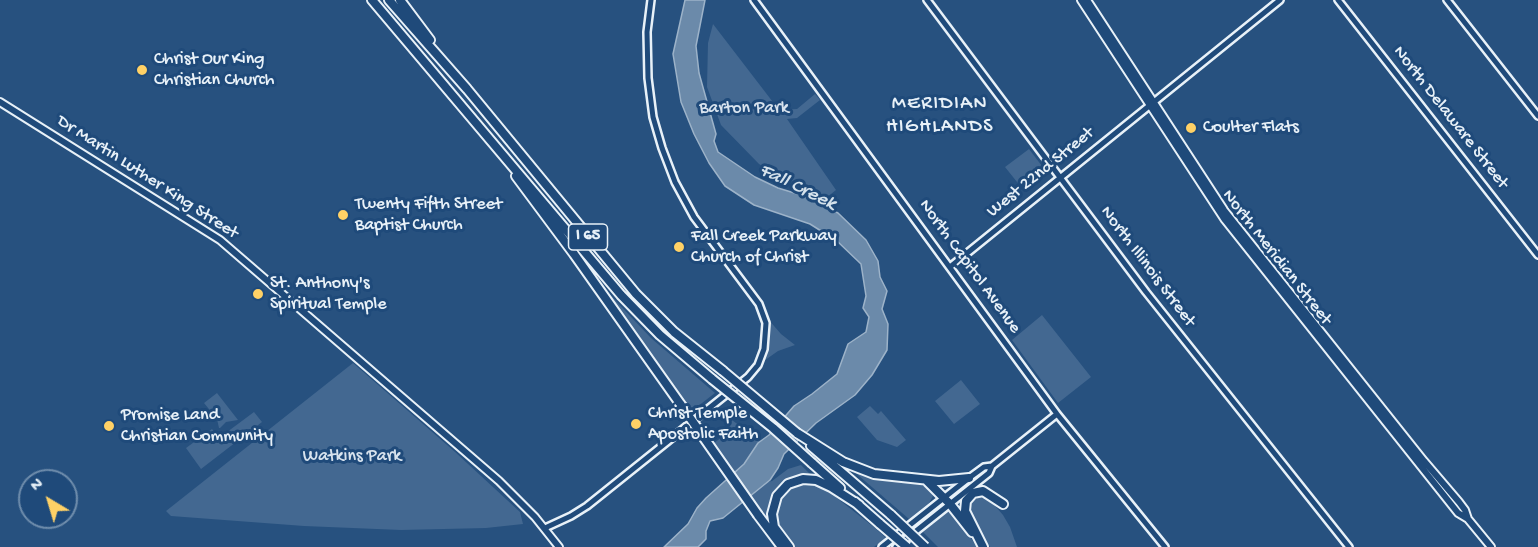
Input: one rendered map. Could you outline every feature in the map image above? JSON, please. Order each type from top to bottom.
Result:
[{"type":"highway","name":"I 65","points":[[372,0],[628,302],[672,346],[773,428],[907,547]]},
{"type":"highway","points":[[389,0],[401,6]]},
{"type":"highway","name":"I 65","points":[[401,6],[636,294],[675,332],[822,453]]},
{"type":"highway","points":[[485,133],[782,547]]},
{"type":"highway","points":[[822,453],[870,473],[926,480],[948,481],[969,478]]},
{"type":"highway","points":[[822,453],[925,547]]},
{"type":"highway","points":[[789,547],[774,527],[772,514],[777,496],[788,484],[805,479],[816,480],[859,505]]},
{"type":"highway","points":[[926,480],[947,501],[981,545]]},
{"type":"highway","points":[[981,545],[965,511],[966,501],[973,494],[982,491],[1003,504]]},
{"type":"main road","points":[[545,528],[587,506],[748,377],[762,354],[766,327],[759,304],[694,217],[675,182],[662,148],[653,117],[648,78],[647,32],[651,0]]},
{"type":"main road","name":"North Capitol Avenue","points":[[754,0],[1057,414],[1165,547]]},
{"type":"main road","name":"North Illinois Street","points":[[927,0],[1146,292],[1349,547]]},
{"type":"main road","name":"North Meridian Street","points":[[1081,0],[1224,210],[1459,502],[1468,519],[1491,547]]},
{"type":"main road","name":"North Meridian Street","points":[[1087,0],[1152,104]]},
{"type":"main road","name":"West 22nd Street","points":[[950,267],[1280,0]]},
{"type":"main road","name":"North Delaware Street","points":[[1338,0],[1538,255]]},
{"type":"main road","points":[[1447,0],[1538,116]]},
{"type":"main road","name":"Dr Martin Luther King Street","points":[[0,102],[212,234],[499,481],[545,528],[559,547]]},
{"type":"main road","points":[[882,547],[989,473],[992,466],[1057,414]]},
{"type":"main road","points":[[896,547],[969,478],[984,467],[992,466]]},
{"type":"green space","name":"Barton Park","points":[[713,24],[779,110],[797,109],[815,94],[820,100],[797,118],[787,119],[836,190],[821,202],[759,164],[721,125],[707,87],[708,43]]},
{"type":"green space","points":[[1029,149],[1045,170],[1021,187],[1005,167]]},
{"type":"green space","points":[[599,283],[651,338],[715,393],[689,413]]},
{"type":"green space","points":[[1042,315],[1091,377],[1058,403],[1012,340]]},
{"type":"green space","points":[[768,319],[795,345],[778,351],[761,363],[768,342]]},
{"type":"green space","name":"Watkins Park","points":[[353,363],[520,512],[523,524],[486,528],[401,530],[304,526],[171,516],[166,511]]},
{"type":"green space","points":[[961,380],[980,404],[954,424],[935,401]]},
{"type":"green space","points":[[217,393],[238,420],[226,422],[220,428],[217,419],[204,403]]},
{"type":"green space","points":[[870,406],[878,414],[881,411],[906,440],[897,447],[877,440],[857,417]]},
{"type":"green space","points":[[254,412],[262,422],[201,469],[186,448],[212,429],[219,438]]},
{"type":"green space","points":[[732,420],[760,441],[745,464],[732,475],[712,445],[724,435]]},
{"type":"green space","points":[[801,465],[813,477],[793,478],[777,489],[768,511],[771,529],[748,497],[788,469]]},
{"type":"green space","points":[[851,469],[919,482],[930,489],[933,496],[929,503],[909,519]]},
{"type":"green space","points":[[806,483],[816,484],[828,491],[875,528],[885,537],[884,539],[874,547],[793,547],[777,525],[776,508],[782,495],[790,487]]},
{"type":"green space","points":[[983,496],[989,499],[1003,515],[1017,547],[990,547],[970,510],[972,500]]},
{"type":"green space","points":[[949,510],[977,547],[938,547],[923,532]]},
{"type":"shaded area","name":"Fall Creek","points":[[685,0],[705,0],[696,46],[699,73],[716,134],[714,141],[718,152],[755,177],[838,213],[866,240],[878,261],[880,277],[887,291],[882,309],[888,324],[887,350],[872,375],[855,395],[816,423],[784,454],[770,480],[723,518],[710,521],[706,539],[698,547],[664,547],[688,524],[706,498],[744,464],[758,443],[769,435],[794,406],[837,374],[848,344],[866,332],[869,317],[863,308],[866,296],[861,264],[837,241],[810,224],[754,205],[725,186],[709,163],[681,102],[673,54]]},
{"type":"place","name":"Christ Our King Christian Church","points":[[142,70]]},
{"type":"place","name":"Coulter Flats","points":[[1191,128]]},
{"type":"place","name":"Twenty Fifth Street Baptist Church","points":[[343,215]]},
{"type":"place","name":"Fall Creek Parkway Church of Christ","points":[[679,247]]},
{"type":"place","name":"St. Anthony's Spiritual Temple","points":[[258,294]]},
{"type":"place","name":"Christ Temple Apostolic Faith","points":[[636,424]]},
{"type":"place","name":"Promise Land Christian Community","points":[[109,426]]},
{"type":"district","name":"MERIDIAN HIGHLANDS","points":[[940,116]]}]
